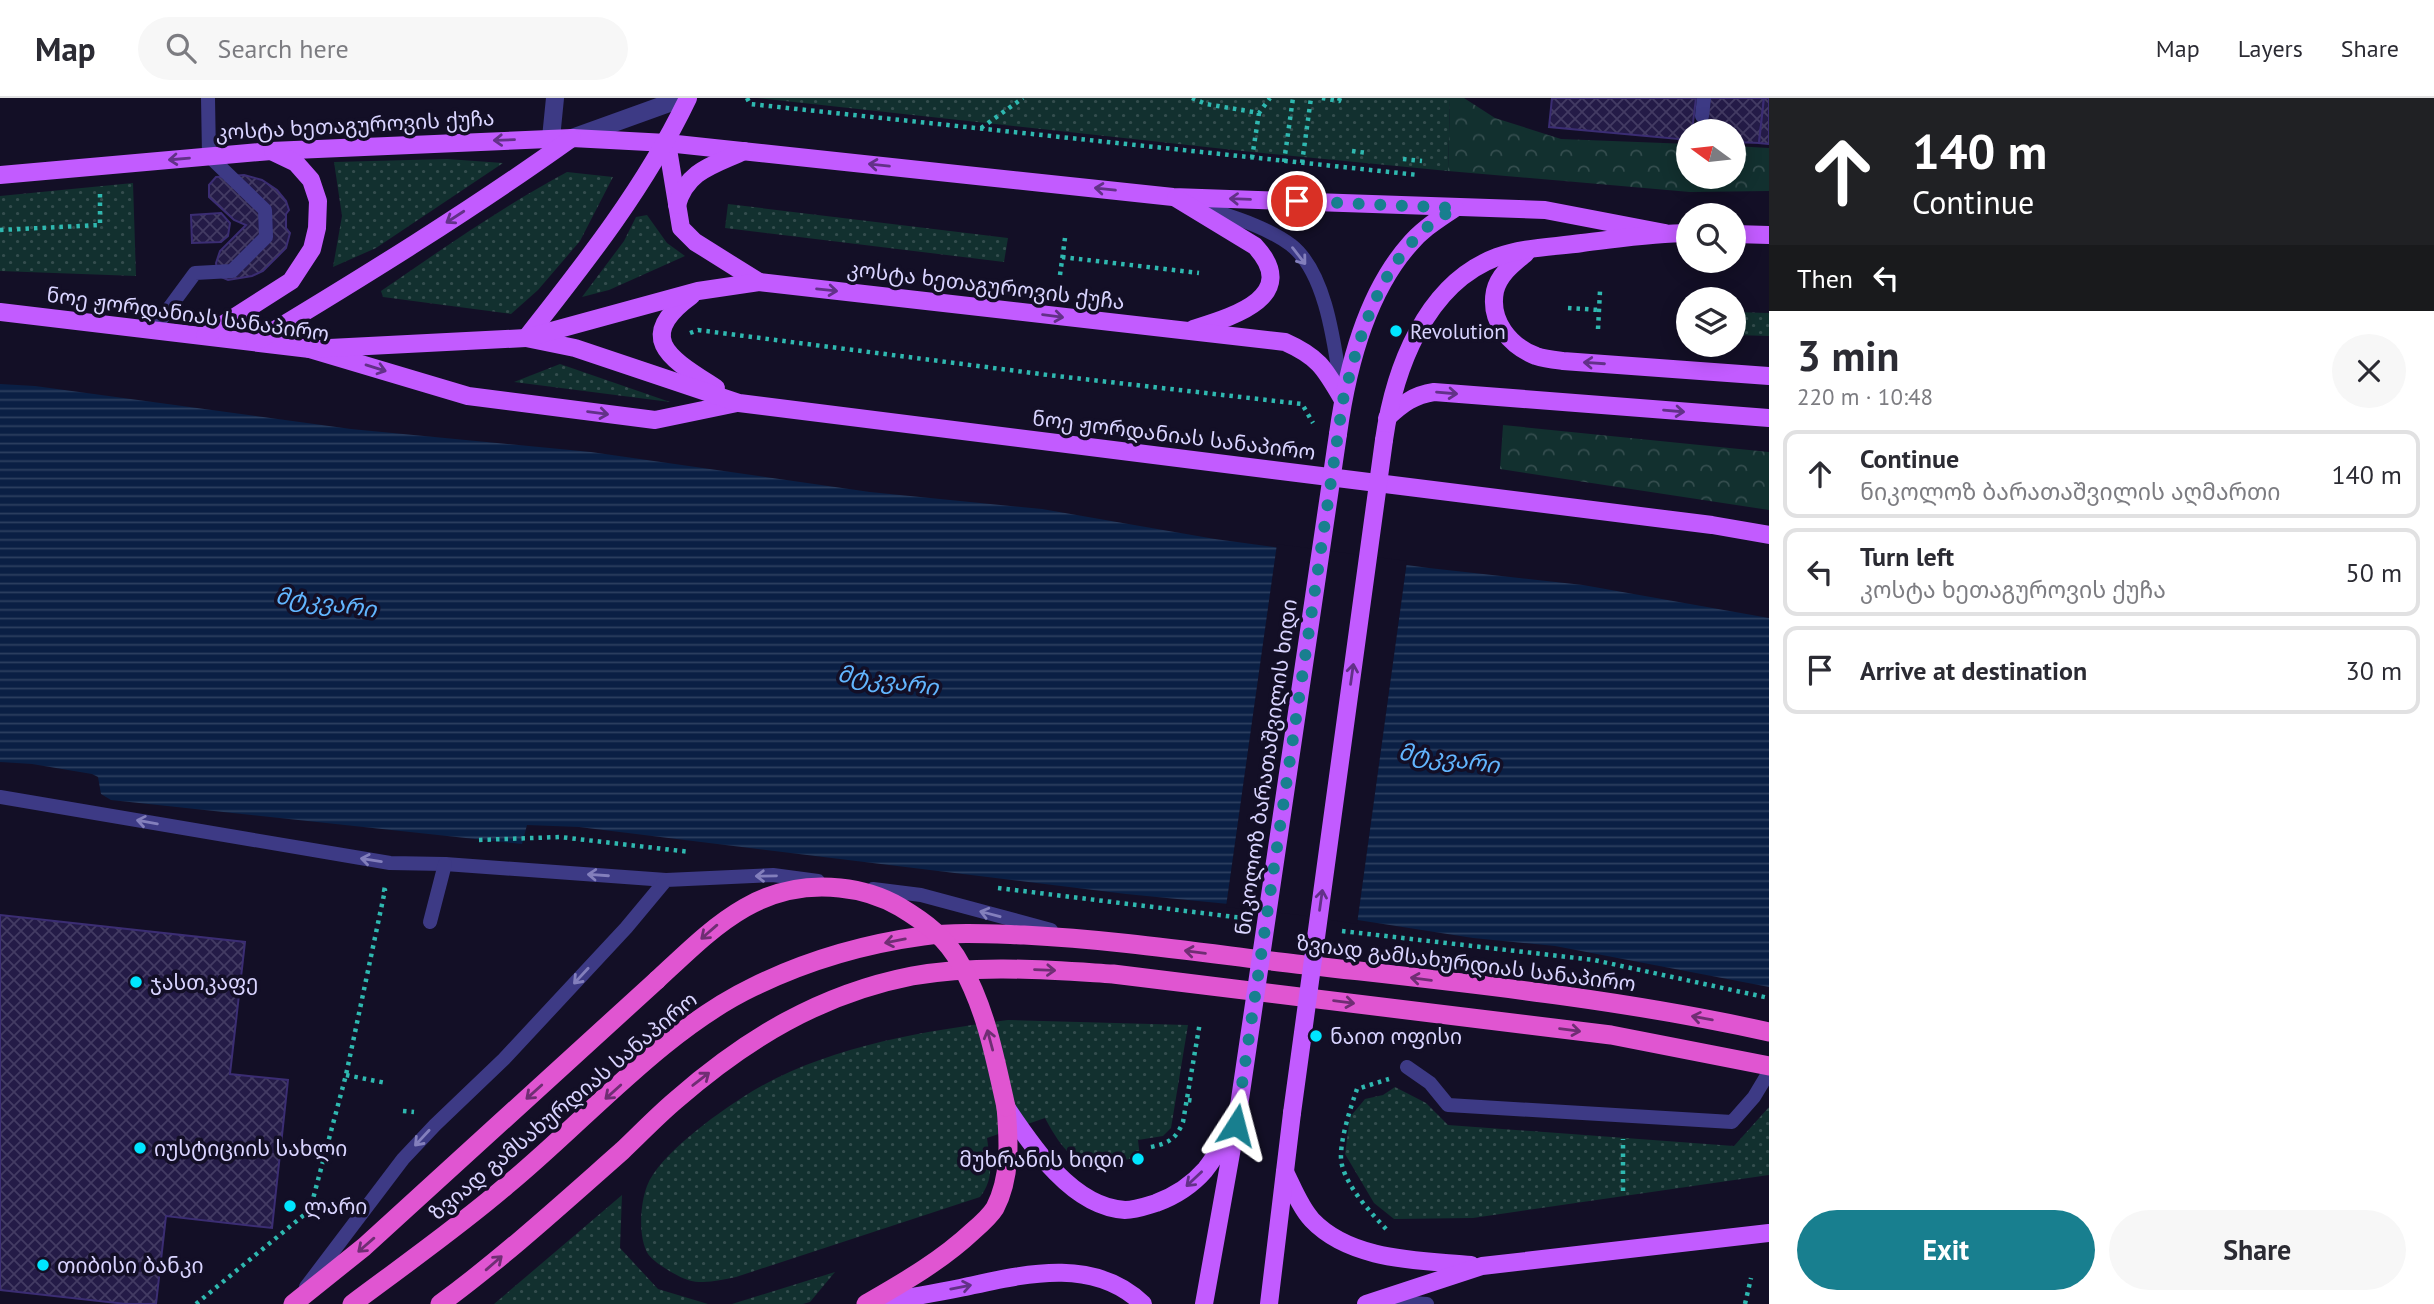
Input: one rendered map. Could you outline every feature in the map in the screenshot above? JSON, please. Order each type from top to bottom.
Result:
[{"type":"highway","points":[[294,1303],[364,1247],[710,930],[735,912],[764,897],[784,890],[817,885],[860,890],[892,902],[924,921],[945,941],[961,963],[980,1004],[1006,1107],[1008,1160],[1003,1186],[994,1210],[960,1244],[926,1270],[868,1304]]},
{"type":"highway","name":"ზვიად გამსახურდიას სანაპირო","points":[[352,1304],[506,1187],[660,1049],[723,1004],[751,988],[822,958],[870,946],[926,936],[996,934],[1079,938],[1563,996],[1711,1019],[1769,1032]]},
{"type":"highway","points":[[440,1304],[480,1275],[675,1101],[744,1048],[811,1007],[912,976],[986,969],[1113,974],[1611,1035],[1769,1066]]},
{"type":"main road","points":[[526,338],[596,249],[667,143],[688,98]]},
{"type":"main road","name":"კოსტა ხეთაგუროვის ქუჩა","points":[[0,175],[271,151],[572,138],[667,143],[1173,197],[1545,210],[1665,233]]},
{"type":"main road","points":[[255,342],[358,280],[572,138]]},
{"type":"main road","points":[[667,143],[681,228],[695,242],[759,282]]},
{"type":"main road","points":[[205,336],[291,281],[312,249],[317,228],[318,201],[311,180],[296,163],[271,151]]},
{"type":"main road","points":[[676,208],[681,191],[694,174],[744,151]]},
{"type":"main road","points":[[1173,197],[1255,246],[1263,255],[1269,270],[1269,285],[1263,298],[1253,306],[1232,317],[1185,331]]},
{"type":"main road","name":"ნიკოლოზ ბარათაშვილის ხიდი","points":[[1204,1304],[1239,1106],[1343,400],[1365,324],[1392,267],[1426,227],[1455,208]]},
{"type":"main road","points":[[1269,1304],[1292,1113],[1387,418],[1398,378],[1430,311],[1447,291],[1476,267],[1499,256],[1530,250],[1676,233]]},
{"type":"main road","points":[[1746,234],[1769,235]]},
{"type":"main road","points":[[1530,250],[1510,267],[1495,293],[1499,325],[1506,337],[1521,348],[1539,357],[1563,361],[1769,376]]},
{"type":"main road","name":"კოსტა ხეთაგუროვის ქუჩა","points":[[310,349],[526,338],[698,291],[759,282],[1285,342],[1307,352],[1319,362],[1343,400]]},
{"type":"main road","points":[[698,291],[673,309],[664,324],[662,341],[667,352],[688,370],[739,403]]},
{"type":"main road","name":"ნოე ჟორდანიას სანაპირო","points":[[0,312],[310,349],[468,396],[646,419],[655,420],[739,403]]},
{"type":"main road","name":"ნოე ჟორდანიას სანაპირო","points":[[526,338],[575,348],[739,403],[1712,525],[1769,535]]},
{"type":"main road","points":[[1387,418],[1401,404],[1420,394],[1434,392],[1769,418]]},
{"type":"main road","points":[[1006,1107],[1029,1141],[1067,1183],[1083,1195],[1122,1210],[1139,1209],[1187,1187],[1205,1170],[1236,1125]]},
{"type":"main road","points":[[1285,1172],[1310,1218],[1342,1242],[1391,1256],[1482,1266]]},
{"type":"main road","points":[[1370,1302],[1482,1266],[1769,1233]]},
{"type":"main road","points":[[868,1304],[1051,1272],[1092,1275],[1126,1289],[1143,1304]]},
{"type":"street","points":[[551,138],[555,98]]},
{"type":"street","points":[[572,138],[683,98]]},
{"type":"lane","points":[[153,330],[195,273],[232,271],[266,237],[265,211],[209,156],[208,98]]},
{"type":"lane","points":[[1702,116],[1704,98]]},
{"type":"lane","name":"კოსტა ხეთაგუროვის ქუჩა","points":[[1173,197],[1258,226],[1292,246],[1303,259],[1315,279],[1329,314],[1343,400]]},
{"type":"lane","points":[[0,797],[390,863],[445,864],[666,880],[773,875],[921,895],[1079,938]]},
{"type":"lane","points":[[430,922],[445,864]]},
{"type":"lane","points":[[294,1303],[403,1159],[504,1059],[626,928],[666,880]]},
{"type":"lane","points":[[1407,1067],[1430,1083],[1448,1105],[1732,1122],[1754,1097],[1769,1072]]},
{"type":"lane","points":[[1370,1302],[1427,1304]]},
{"type":"path","points":[[747,98],[750,104],[1418,175]]},
{"type":"path","points":[[980,129],[1023,98]]},
{"type":"path","points":[[1192,98],[1206,104],[1259,113]]},
{"type":"path","points":[[1252,158],[1259,113],[1270,98]]},
{"type":"path","points":[[1284,162],[1293,98]]},
{"type":"path","points":[[1302,163],[1311,98]]},
{"type":"path","points":[[1322,98],[1339,101],[1340,98]]},
{"type":"path","points":[[1352,151],[1367,153]]},
{"type":"path","points":[[1403,159],[1422,162]]},
{"type":"path","points":[[0,230],[100,225],[99,166]]},
{"type":"path","points":[[1060,275],[1065,238]]},
{"type":"path","points":[[1062,257],[1199,273]]},
{"type":"path","points":[[1598,329],[1600,291]]},
{"type":"path","points":[[1568,308],[1599,310]]},
{"type":"path","points":[[687,335],[698,330],[1048,375],[1302,404],[1314,431]]},
{"type":"path","points":[[468,840],[560,837],[696,853]]},
{"type":"path","points":[[196,1304],[310,1210],[346,1074],[390,863]]},
{"type":"path","points":[[372,887],[385,890]]},
{"type":"path","points":[[994,887],[1251,919]]},
{"type":"path","points":[[1333,930],[1594,960],[1769,998]]},
{"type":"path","points":[[1151,1147],[1167,1144],[1177,1136],[1184,1122],[1200,1022]]},
{"type":"path","points":[[1386,1230],[1360,1200],[1341,1164],[1347,1115],[1357,1089],[1386,1079],[1405,1079],[1407,1067]]},
{"type":"path","points":[[346,1074],[386,1083]]},
{"type":"path","points":[[1188,1100],[1196,1101]]},
{"type":"path","points":[[1623,1115],[1623,1191]]},
{"type":"path","points":[[1745,1304],[1751,1278]]},
{"type":"green space","points":[[757,98],[1450,98],[1448,171],[1252,152]]},
{"type":"green space","points":[[1450,98],[1464,98],[1495,118],[1561,139],[1676,143],[1676,189],[1746,189],[1746,147],[1769,148],[1769,191],[1690,192],[1448,171]]},
{"type":"green space","points":[[447,159],[503,163],[376,248],[333,267],[342,216],[334,162]]},
{"type":"green space","points":[[567,172],[613,177],[580,241],[538,290],[511,314],[383,297],[381,291],[496,214]]},
{"type":"green space","points":[[133,183],[136,276],[0,271],[0,196]]},
{"type":"green space","points":[[728,204],[1008,238],[1004,262],[725,228]]},
{"type":"green space","points":[[647,215],[667,243],[685,256],[609,290],[582,297],[624,241],[636,217]]},
{"type":"green space","points":[[1746,312],[1769,313],[1769,336],[1746,335]]},
{"type":"green space","points":[[560,364],[670,402],[514,382]]},
{"type":"green space","points":[[1503,425],[1769,452],[1769,510],[1500,469]]},
{"type":"green space","points":[[1008,1020],[1188,1025],[1171,1128],[1163,1136],[1138,1140],[1140,1157],[1093,1163],[1082,1161],[1064,1148],[1045,1118],[987,1138],[990,1176],[980,1197],[736,1277],[706,1282],[688,1280],[666,1269],[648,1254],[641,1230],[642,1211],[647,1186],[653,1174],[689,1137],[743,1097],[805,1066],[871,1044]]},
{"type":"green space","points":[[1395,1087],[1426,1103],[1448,1125],[1734,1146],[1769,1107],[1769,1175],[1473,1218],[1394,1219],[1374,1203],[1345,1154],[1350,1117],[1365,1099],[1383,1095]]},
{"type":"green space","points":[[622,1195],[620,1248],[658,1289],[708,1304],[494,1304]]},
{"type":"green space","points":[[835,1272],[810,1302],[732,1304]]},
{"type":"water","name":"მტკვარი","points":[[0,384],[35,386],[351,429],[591,452],[870,492],[1042,509],[1215,539],[1429,568],[1583,585],[1769,618],[1769,987],[1555,946],[1473,938],[1300,911],[1126,894],[579,827],[527,825],[522,844],[111,800],[101,794],[98,777],[92,774],[32,764],[0,762]]},
{"type":"pier","points":[[1277,544],[1407,561],[1357,924],[1226,907]]},
{"type":"building","points":[[1552,98],[1696,98],[1693,119],[1676,119],[1676,139],[1549,127]]},
{"type":"building","points":[[1708,98],[1764,98],[1759,143],[1746,142],[1746,119],[1705,119]]},
{"type":"building","points":[[1764,98],[1769,98],[1769,144],[1759,143]]},
{"type":"building","points":[[244,175],[262,180],[277,190],[286,201],[289,210],[286,214],[286,228],[290,233],[286,248],[263,271],[252,276],[228,280],[221,277],[216,263],[220,251],[246,225],[234,220],[209,197],[209,185],[216,177]]},
{"type":"building","points":[[221,213],[230,223],[228,236],[221,242],[192,243],[191,215]]},
{"type":"building","name":"იუსტიციის სახლი","points":[[0,915],[245,942],[230,1074],[288,1080],[272,1228],[166,1216],[156,1304],[126,1304],[0,1290]]},
{"type":"place","name":"Revolution","points":[[1396,331]]},
{"type":"place","name":"ჯასთკაფე","points":[[136,982]]},
{"type":"place","name":"ნაით ოფისი","points":[[1316,1036]]},
{"type":"place","name":"იუსტიციის სახლი","points":[[140,1148]]},
{"type":"place","name":"მუხრანის ხიდი","points":[[1138,1159]]},
{"type":"place","name":"ლარი","points":[[290,1206]]},
{"type":"place","name":"თიბისი ბანკი","points":[[43,1265]]},
{"type":"route","points":[[1236,1125],[1343,400],[1365,324],[1392,267],[1426,227],[1455,208],[1297,201]]}]
